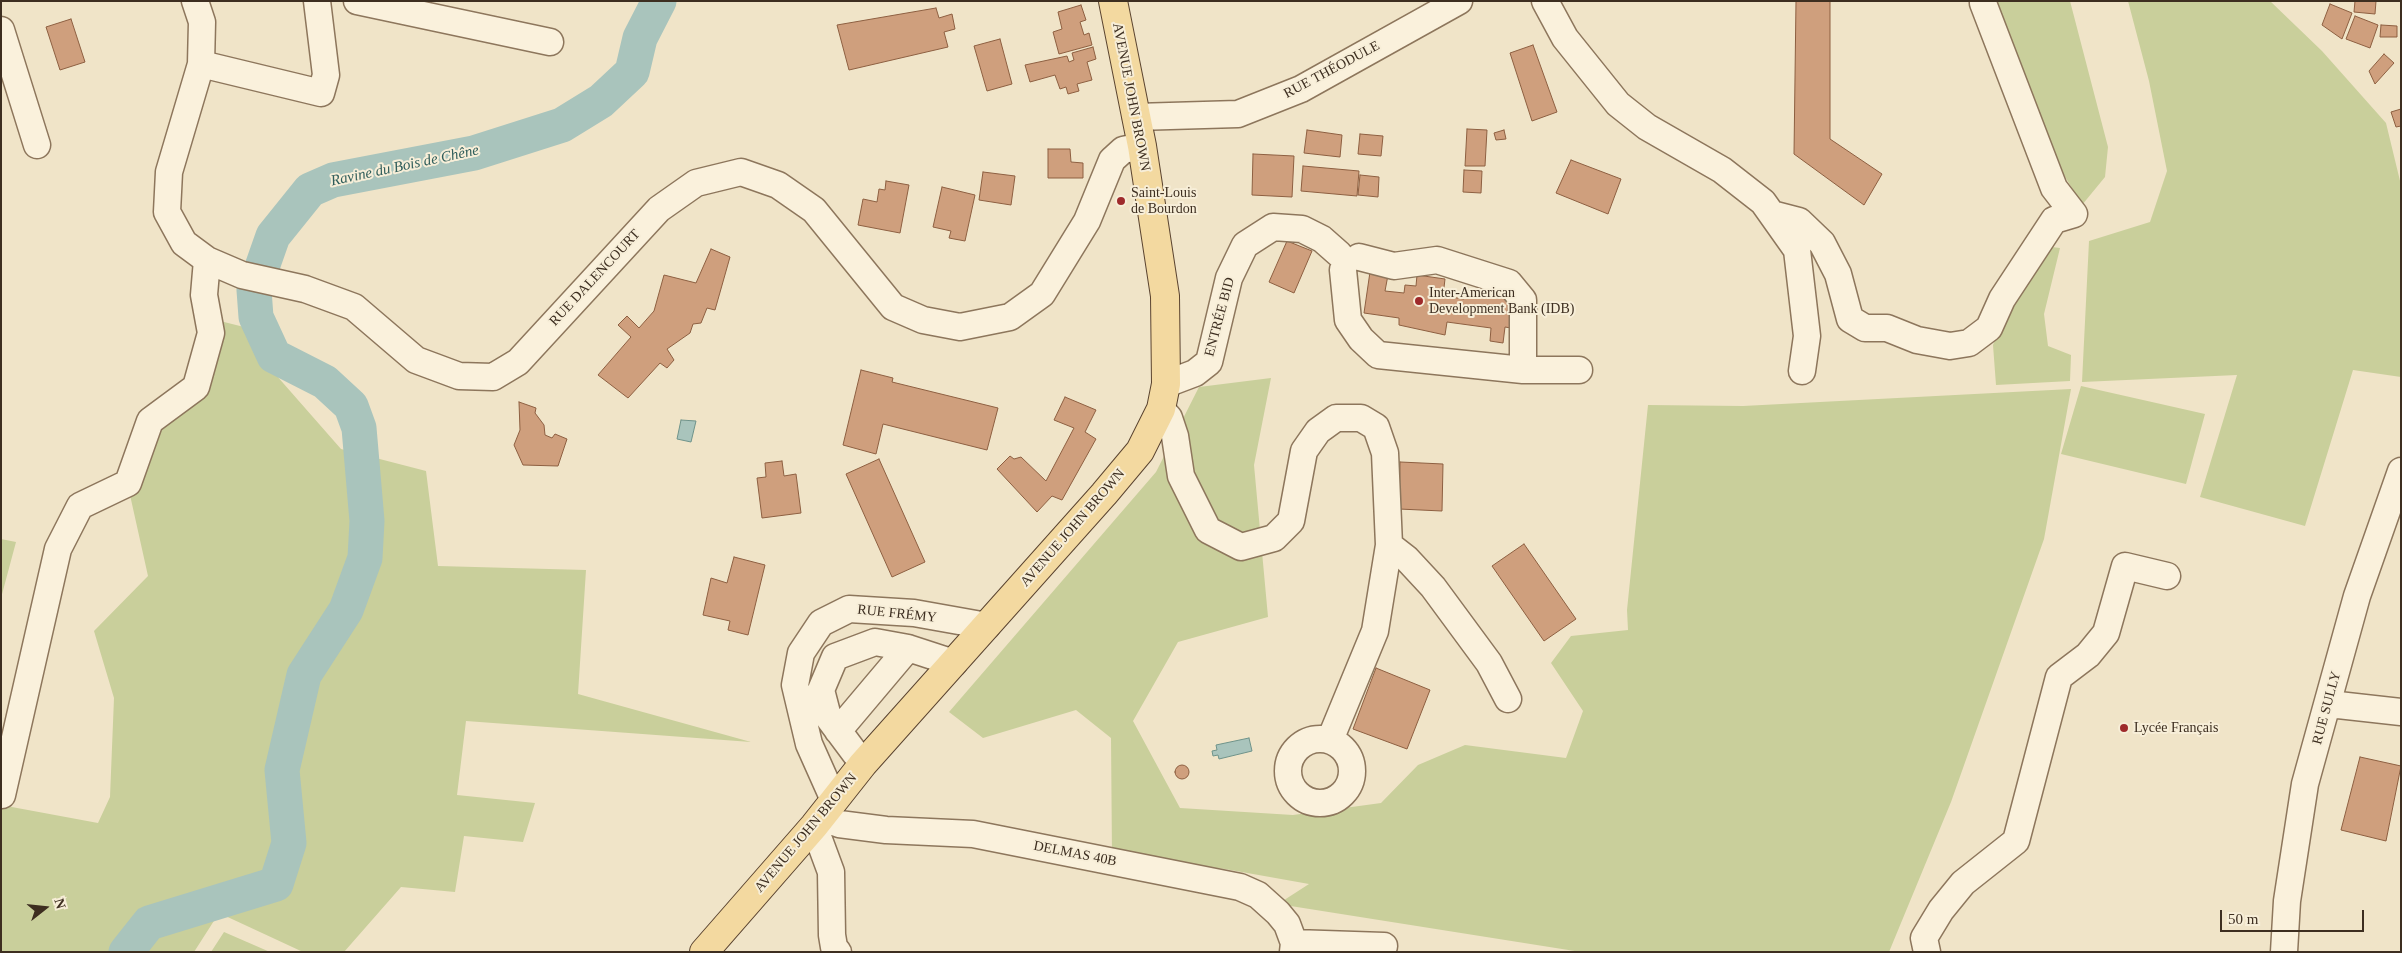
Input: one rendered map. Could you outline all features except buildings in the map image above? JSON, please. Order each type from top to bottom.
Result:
[{"type":"main road","name":"AVENUE JOHN BROWN","points":[[706,951],[823,814],[863,764],[1140,451],[1164,397],[1165,296],[1142,146],[1113,1]]},
{"type":"street","name":"RUE DALENCOURT","points":[[195,1],[202,22],[201,64],[169,172],[167,212],[184,243],[207,260],[242,275],[306,289],[354,307],[416,360],[459,376],[494,378],[518,362],[659,209],[696,183],[741,172],[778,185],[814,210],[893,307],[923,320],[960,327],[1010,317],[1042,294],[1087,222],[1112,160],[1123,150],[1142,146]]},
{"type":"street","points":[[201,64],[321,93],[326,75],[317,1]]},
{"type":"street","points":[[357,1],[550,42]]},
{"type":"street","name":"RUE THÉODULE","points":[[1136,118],[1238,114],[1301,89],[1459,1]]},
{"type":"street","points":[[1545,1],[1565,38],[1618,104],[1646,127],[1722,170],[1763,202],[1798,250],[1807,336],[1802,371]]},
{"type":"street","points":[[1772,214],[1798,221],[1822,243],[1838,274],[1850,319],[1865,328],[1887,328],[1917,340],[1950,346],[1969,343],[1989,328],[2002,300],[2054,220],[2074,214],[2054,188],[1981,2]]},
{"type":"street","points":[[1,30],[37,145]]},
{"type":"street","name":"ENTRÉE BID","points":[[1164,397],[1209,362],[1229,278],[1245,245],[1273,227],[1302,229],[1322,239],[1347,260]]},
{"type":"street","points":[[2,795],[58,549],[80,506],[128,483],[150,421],[196,387],[211,333],[204,295],[207,260]]},
{"type":"street","points":[[1523,370],[1523,300],[1509,283],[1438,260],[1394,266],[1347,260],[1348,320],[1361,339],[1378,355],[1523,370],[1580,370]]},
{"type":"street","points":[[1164,397],[1175,436],[1181,476],[1208,530],[1241,547],[1274,538],[1290,521],[1304,451],[1318,431],[1336,418],[1361,418],[1376,427],[1385,453],[1389,545],[1375,631],[1330,740]]},
{"type":"street","name":"RUE SULLY","points":[[2284,952],[2286,901],[2305,784],[2357,596],[2401,471]]},
{"type":"street","points":[[1389,545],[1407,559],[1433,587],[1489,663],[1508,699]]},
{"type":"street","points":[[1928,952],[1924,938],[1941,910],[1963,883],[2016,841],[2060,677],[2088,655],[2106,633],[2125,566],[2167,576]]},
{"type":"street","name":"RUE FRÉMY","points":[[838,952],[834,947],[832,936],[831,872],[823,814],[795,685],[801,653],[821,622],[849,609],[914,613],[987,626]]},
{"type":"street","points":[[863,764],[828,717],[821,690],[835,657],[875,642],[908,648],[954,662]]},
{"type":"street","points":[[838,731],[908,648]]},
{"type":"street","points":[[2328,704],[2401,712]]},
{"type":"street","name":"DELMAS 40B","points":[[823,814],[838,824],[886,830],[973,834],[1240,887],[1258,895],[1278,913],[1287,924],[1294,947]]},
{"type":"street","points":[[1294,947],[1384,946]]},
{"type":"green space","points":[[1997,1],[2070,1],[2108,147],[2105,177],[2082,205],[2058,165]]},
{"type":"green space","points":[[2128,1],[2270,1],[2322,51],[2386,123],[2401,185],[2401,377],[2353,370],[2305,526],[2200,497],[2237,375],[2082,382],[2089,241],[2150,222],[2167,171],[2149,81]]},
{"type":"green space","points":[[2035,245],[2060,248],[2044,314],[2048,346],[2071,355],[2070,381],[1996,385],[1993,345]]},
{"type":"green space","points":[[220,321],[248,328],[262,359],[341,449],[426,471],[438,566],[586,570],[578,694],[751,742],[466,721],[457,795],[535,803],[523,842],[464,836],[455,892],[401,887],[344,952],[303,952],[219,913],[194,952],[1,952],[1,805],[98,823],[110,797],[114,698],[94,631],[148,576],[130,495],[158,420],[206,391]]},
{"type":"green space","points":[[1271,378],[1254,465],[1268,617],[1178,642],[1133,721],[1180,808],[1293,815],[1381,803],[1418,765],[1465,745],[1566,758],[1583,711],[1551,663],[1571,636],[1628,630],[1627,610],[1648,405],[1743,406],[2071,389],[2044,539],[1951,802],[1889,952],[1581,952],[1278,904],[1309,884],[1225,869],[1112,856],[1111,738],[1076,710],[983,738],[949,712],[1156,472],[1199,387]]},
{"type":"green space","points":[[2081,386],[2205,414],[2186,484],[2061,454]]},
{"type":"green space","points":[[1,539],[16,542],[1,598]]},
{"type":"green space","points":[[224,932],[270,952],[211,952]]},
{"type":"water","points":[[681,420],[696,421],[691,442],[677,439]]},
{"type":"water","points":[[1249,738],[1252,751],[1219,759],[1218,755],[1213,756],[1212,751],[1217,750],[1216,745]]},
{"type":"waterway","name":"Ravine du Bois de Chêne","points":[[126,952],[149,923],[276,884],[289,843],[282,770],[304,675],[346,610],[365,558],[367,521],[359,428],[351,406],[325,382],[274,356],[256,317],[254,290],[273,236],[310,190],[333,180],[474,153],[562,125],[601,101],[632,72],[640,38],[659,1]]},
{"type":"place","name":"Saint-Louis de Bourdon","points":[[1121,201]]},
{"type":"place","name":"Inter-American Development Bank (IDB)","points":[[1419,301]]},
{"type":"place","name":"Lycée Français","points":[[2124,728]]}]
